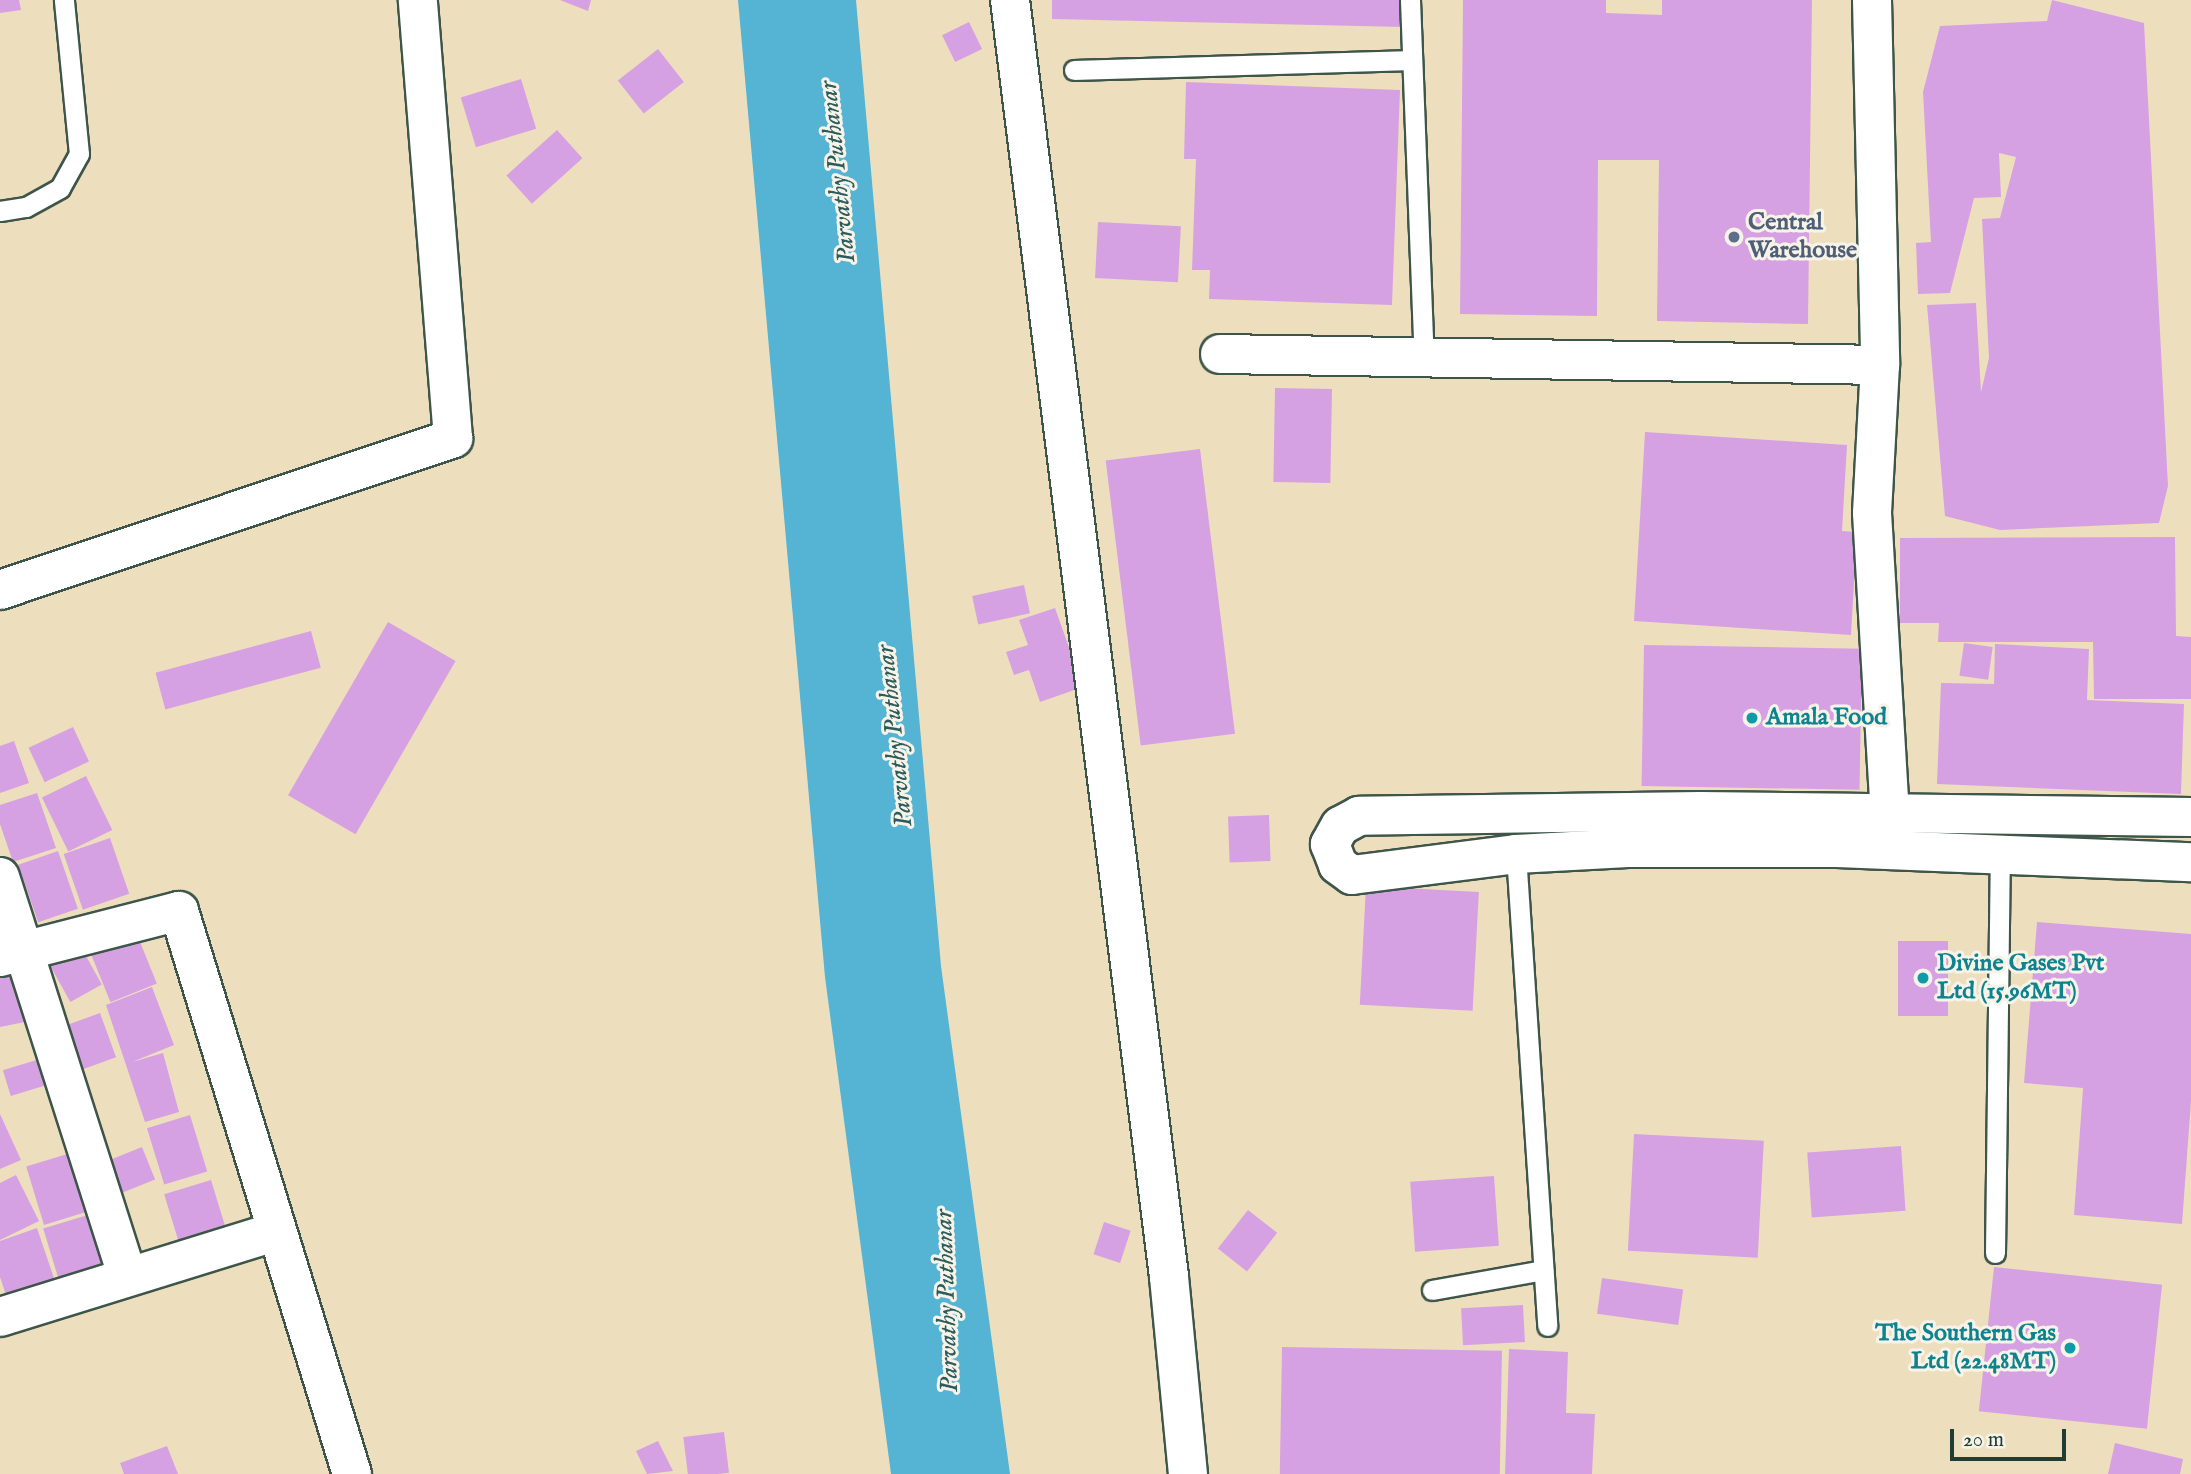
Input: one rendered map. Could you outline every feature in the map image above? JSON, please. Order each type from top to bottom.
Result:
[{"type":"street","points":[[0,590],[453,438],[418,0]]},
{"type":"street","points":[[1010,0],[1169,1277],[1188,1474]]},
{"type":"street","points":[[1872,0],[1880,365],[1871,513],[1887,813],[1894,852]]},
{"type":"street","points":[[1220,354],[1880,365]]},
{"type":"street","points":[[2191,817],[1887,813],[1359,816],[1340,826],[1331,845],[1338,865],[1352,875],[1516,854],[1629,848],[1894,852],[2191,862]]},
{"type":"street","points":[[0,877],[13,954],[127,1275]]},
{"type":"street","points":[[13,954],[179,911],[275,1232],[352,1474]]},
{"type":"street","points":[[0,1317],[127,1275],[275,1232]]},
{"type":"lane","points":[[0,211],[26,207],[60,188],[79,154],[64,0]]},
{"type":"lane","points":[[1410,0],[1424,357]]},
{"type":"lane","points":[[1074,70],[1412,60]]},
{"type":"lane","points":[[1516,854],[1547,1326]]},
{"type":"lane","points":[[1995,1253],[2000,856]]},
{"type":"lane","points":[[1432,1290],[1543,1270]]},
{"type":"water","name":"Parvathy Puthanar","points":[[738,0],[856,0],[941,966],[1010,1474],[891,1474],[825,977]]},
{"type":"building","points":[[0,0],[19,0],[21,10],[0,13]]},
{"type":"building","points":[[560,0],[591,0],[588,11]]},
{"type":"building","points":[[1052,0],[1403,0],[1403,27],[1052,19]]},
{"type":"building","name":"Central Warehouse","points":[[1463,0],[1606,0],[1606,13],[1662,15],[1662,0],[1812,0],[1808,324],[1657,321],[1659,160],[1598,160],[1597,316],[1460,314]]},
{"type":"building","points":[[2052,0],[2144,23],[2168,486],[2159,523],[2000,530],[1945,516],[1927,305],[1976,303],[1981,392],[1989,358],[1982,219],[2000,218],[2016,157],[1999,153],[2001,197],[1974,198],[1950,293],[1918,294],[1916,243],[1931,242],[1923,92],[1940,26],[2047,21]]},
{"type":"building","points":[[969,22],[982,49],[955,62],[942,35]]},
{"type":"building","points":[[658,49],[684,82],[644,113],[618,80]]},
{"type":"building","points":[[521,79],[536,129],[476,147],[461,97]]},
{"type":"building","points":[[1186,82],[1400,90],[1392,305],[1209,299],[1210,270],[1192,270],[1196,159],[1184,159]]},
{"type":"building","points":[[557,130],[582,158],[532,204],[506,176]]},
{"type":"building","points":[[1098,222],[1181,226],[1178,282],[1095,278]]},
{"type":"building","points":[[1275,388],[1332,389],[1330,483],[1273,482]]},
{"type":"building","points":[[1645,432],[1847,445],[1842,531],[1857,532],[1851,635],[1634,621]]},
{"type":"building","points":[[1200,449],[1235,734],[1141,745],[1106,461]]},
{"type":"building","points":[[2175,537],[2176,636],[2191,637],[2191,699],[2094,699],[2093,642],[1938,642],[1939,623],[1900,623],[1900,538]]},
{"type":"building","points":[[1024,585],[1030,613],[978,624],[972,596]]},
{"type":"building","points":[[1055,608],[1083,687],[1040,702],[1029,670],[1014,675],[1006,652],[1028,645],[1019,620]]},
{"type":"building","points":[[388,622],[456,661],[356,834],[288,795]]},
{"type":"building","points":[[311,631],[321,668],[165,709],[155,673]]},
{"type":"building","points":[[1964,643],[1993,647],[1988,680],[1959,676]]},
{"type":"building","points":[[1995,644],[2089,649],[2087,700],[2184,704],[2181,794],[1937,784],[1941,683],[1994,684]]},
{"type":"building","name":"Amala Food","points":[[1644,645],[1862,649],[1860,790],[1642,786]]},
{"type":"building","points":[[73,727],[89,761],[45,782],[29,748]]},
{"type":"building","points":[[14,741],[29,783],[0,793],[0,746]]},
{"type":"building","points":[[86,776],[112,830],[68,851],[42,797]]},
{"type":"building","points":[[37,793],[56,848],[13,862],[0,824],[0,805]]},
{"type":"building","points":[[1269,815],[1271,861],[1230,862],[1228,816]]},
{"type":"building","points":[[110,838],[129,894],[83,910],[64,854]]},
{"type":"building","points":[[58,851],[78,909],[38,922],[18,865]]},
{"type":"building","points":[[1366,886],[1479,892],[1473,1011],[1360,1005]]},
{"type":"building","points":[[2037,922],[2191,934],[2191,1101],[2182,1224],[2074,1215],[2083,1088],[2024,1083]]},
{"type":"building","points":[[134,927],[157,984],[110,1002],[88,946]]},
{"type":"building","name":"Divine Gases Pvt Ltd (15.96MT)","points":[[1898,941],[1948,941],[1948,1016],[1898,1016]]},
{"type":"building","points":[[81,947],[102,985],[70,1002],[50,964]]},
{"type":"building","points":[[20,973],[30,1021],[0,1027],[0,977]]},
{"type":"building","points":[[152,987],[174,1045],[132,1062],[163,1053],[179,1112],[145,1122],[106,1005]]},
{"type":"building","points":[[100,1013],[116,1057],[75,1072],[59,1028]]},
{"type":"building","points":[[43,1058],[51,1084],[11,1096],[3,1070]]},
{"type":"building","points":[[0,1114],[21,1160],[0,1169]]},
{"type":"building","points":[[190,1115],[207,1171],[164,1185],[147,1128]]},
{"type":"building","points":[[1634,1134],[1764,1141],[1758,1258],[1628,1251]]},
{"type":"building","points":[[1901,1146],[1906,1211],[1812,1217],[1807,1153]]},
{"type":"building","points":[[142,1147],[155,1179],[110,1198],[97,1165]]},
{"type":"building","points":[[74,1152],[92,1210],[44,1225],[26,1167]]},
{"type":"building","points":[[16,1175],[39,1221],[0,1240],[0,1183]]},
{"type":"building","points":[[1494,1176],[1499,1246],[1415,1252],[1410,1182]]},
{"type":"building","points":[[211,1180],[229,1239],[182,1254],[164,1194]]},
{"type":"building","points":[[1248,1210],[1277,1233],[1247,1271],[1218,1249]]},
{"type":"building","points":[[91,1214],[109,1272],[61,1287],[43,1229]]},
{"type":"building","points":[[1104,1222],[1131,1231],[1120,1263],[1093,1254]]},
{"type":"building","points":[[37,1228],[57,1287],[9,1304],[0,1277],[0,1241]]},
{"type":"building","name":"The Southern Gas Ltd (22.48MT)","points":[[1994,1267],[2162,1285],[2147,1429],[1979,1411]]},
{"type":"building","points":[[1602,1278],[1683,1289],[1678,1325],[1597,1314]]},
{"type":"building","points":[[1523,1305],[1525,1342],[1463,1345],[1461,1308]]},
{"type":"building","points":[[1282,1347],[1502,1351],[1500,1474],[1280,1474]]},
{"type":"building","points":[[1509,1349],[1568,1352],[1566,1413],[1595,1414],[1592,1474],[1505,1474]]},
{"type":"building","points":[[724,1432],[729,1473],[688,1474],[683,1437]]},
{"type":"building","points":[[658,1441],[673,1471],[647,1474],[636,1451]]},
{"type":"building","points":[[2115,1443],[2183,1459],[2180,1474],[2108,1474]]},
{"type":"building","points":[[167,1446],[178,1474],[124,1474],[120,1463]]},
{"type":"place","name":"Central Warehouse","points":[[1734,237]]},
{"type":"place","name":"Amala Food","points":[[1752,718]]},
{"type":"place","name":"Divine Gases Pvt Ltd (15.96MT)","points":[[1923,978]]},
{"type":"place","name":"The Southern Gas Ltd (22.48MT)","points":[[2070,1348]]}]
